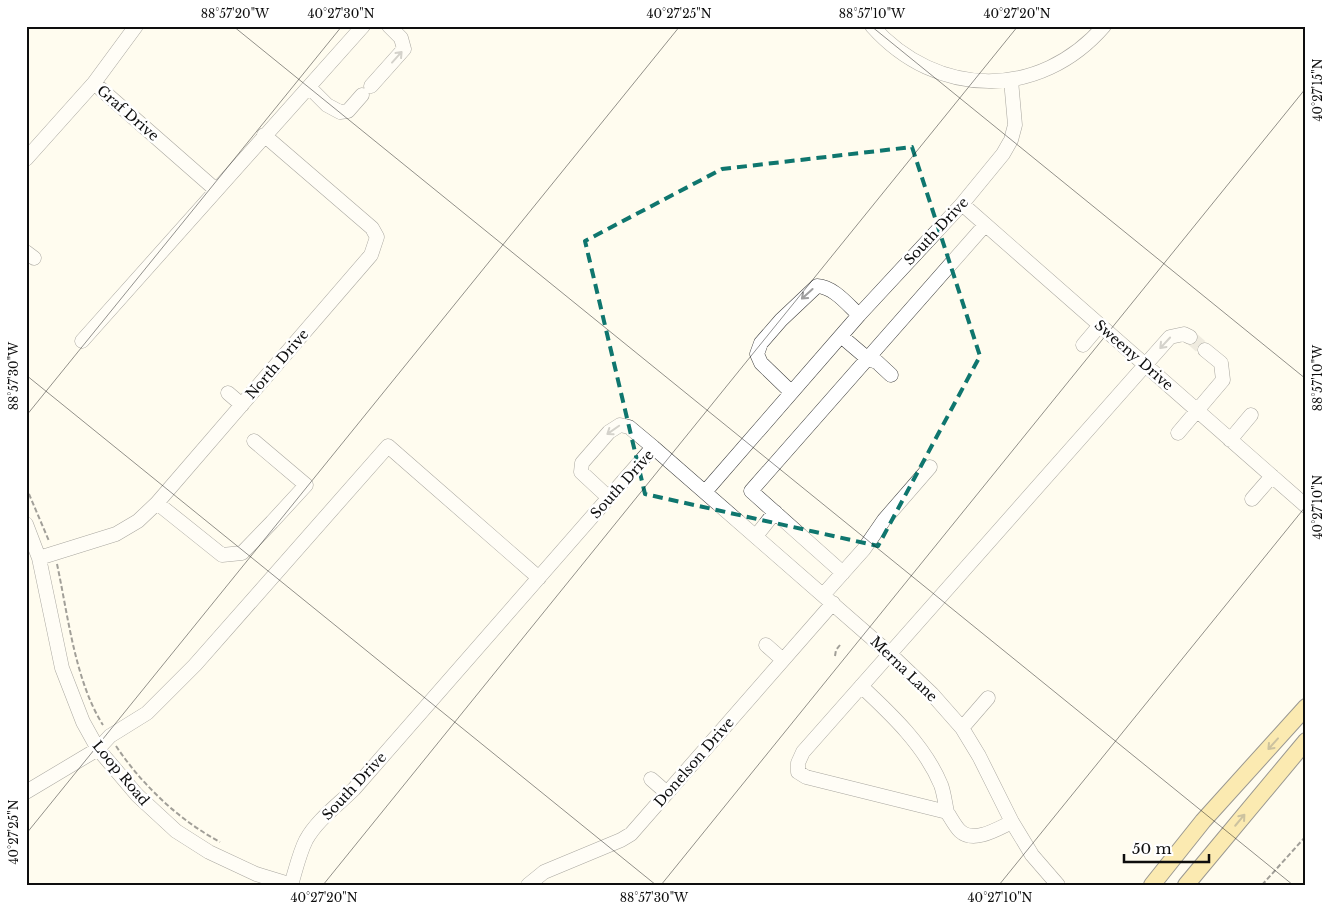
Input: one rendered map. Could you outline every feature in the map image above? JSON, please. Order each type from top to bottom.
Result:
[{"type":"main road","points":[[1152,885],[1203,820],[1306,707]]},
{"type":"main road","points":[[1186,885],[1306,741]]},
{"type":"street","points":[[94,83],[136,26]]},
{"type":"street","points":[[82,341],[169,251],[216,190],[264,135],[310,88],[363,26]]},
{"type":"street","points":[[310,88],[327,105],[340,112],[348,111],[404,49],[401,38],[389,26]]},
{"type":"street","points":[[872,26],[892,47],[936,72],[965,80],[989,82],[1011,80],[1050,68],[1065,61],[1088,43],[1104,26]]},
{"type":"street","name":"South Drive","points":[[292,885],[299,857],[315,827],[354,789],[653,446],[705,492],[859,315],[962,204],[1003,154],[1011,140],[1015,125],[1011,80]]},
{"type":"street","name":"Graf Drive","points":[[26,159],[94,83],[216,190]]},
{"type":"street","name":"North Drive","points":[[38,558],[116,534],[138,521],[157,503],[371,255],[377,237],[372,228],[264,135]]},
{"type":"street","name":"Sweeny Drive","points":[[962,204],[1230,440],[1272,476],[1303,497]]},
{"type":"street","points":[[843,573],[751,491],[985,224]]},
{"type":"street","points":[[792,392],[761,363],[757,354],[761,343],[781,320],[817,286],[824,286],[834,292],[859,315]]},
{"type":"street","points":[[1083,345],[1100,325]]},
{"type":"street","points":[[947,812],[806,777],[798,772],[798,763],[803,752],[1170,337],[1184,334],[1190,337]]},
{"type":"street","points":[[841,336],[868,358],[877,362],[888,378]]},
{"type":"street","points":[[1178,434],[1223,380],[1221,363],[1205,350]]},
{"type":"street","points":[[228,393],[242,405]]},
{"type":"street","points":[[1230,440],[1251,415]]},
{"type":"street","points":[[609,498],[581,472],[582,463],[609,432],[620,425],[629,427],[653,446]]},
{"type":"street","points":[[157,503],[222,554],[242,553],[306,485],[254,441]]},
{"type":"street","points":[[26,792],[98,749],[110,736],[147,713],[195,665],[388,446],[539,578]]},
{"type":"street","name":"Donelson Drive","points":[[528,885],[544,872],[622,840],[631,834],[783,660],[828,599],[843,573],[864,549],[884,520],[930,468]]},
{"type":"street","points":[[1252,498],[1272,476]]},
{"type":"street","name":"Merna Lane","points":[[705,492],[890,653],[932,694],[962,728],[1012,822],[1032,855],[1058,885]]},
{"type":"street","points":[[756,536],[775,512]]},
{"type":"street","name":"Loop Road","points":[[26,524],[38,558],[62,668],[82,722],[98,749],[137,795],[176,832],[209,852],[256,874],[292,885]]},
{"type":"street","points":[[766,645],[783,660]]},
{"type":"street","points":[[861,686],[887,710],[925,756],[941,786],[947,812],[961,832],[970,836],[982,836],[1012,822]]},
{"type":"street","points":[[962,728],[988,698]]},
{"type":"street","points":[[651,778],[667,794]]},
{"type":"path","points":[[26,487],[57,565],[75,652],[84,682],[100,720],[128,763],[154,792],[181,816],[226,845]]},
{"type":"path","points":[[835,656],[836,650],[840,645]]},
{"type":"path","points":[[1262,885],[1306,836]]},
{"type":"highlighted area","points":[[912,147],[980,356],[878,546],[645,494],[585,241],[722,169]]},
{"type":"tunnel","points":[[1190,337],[1205,350]]}]
